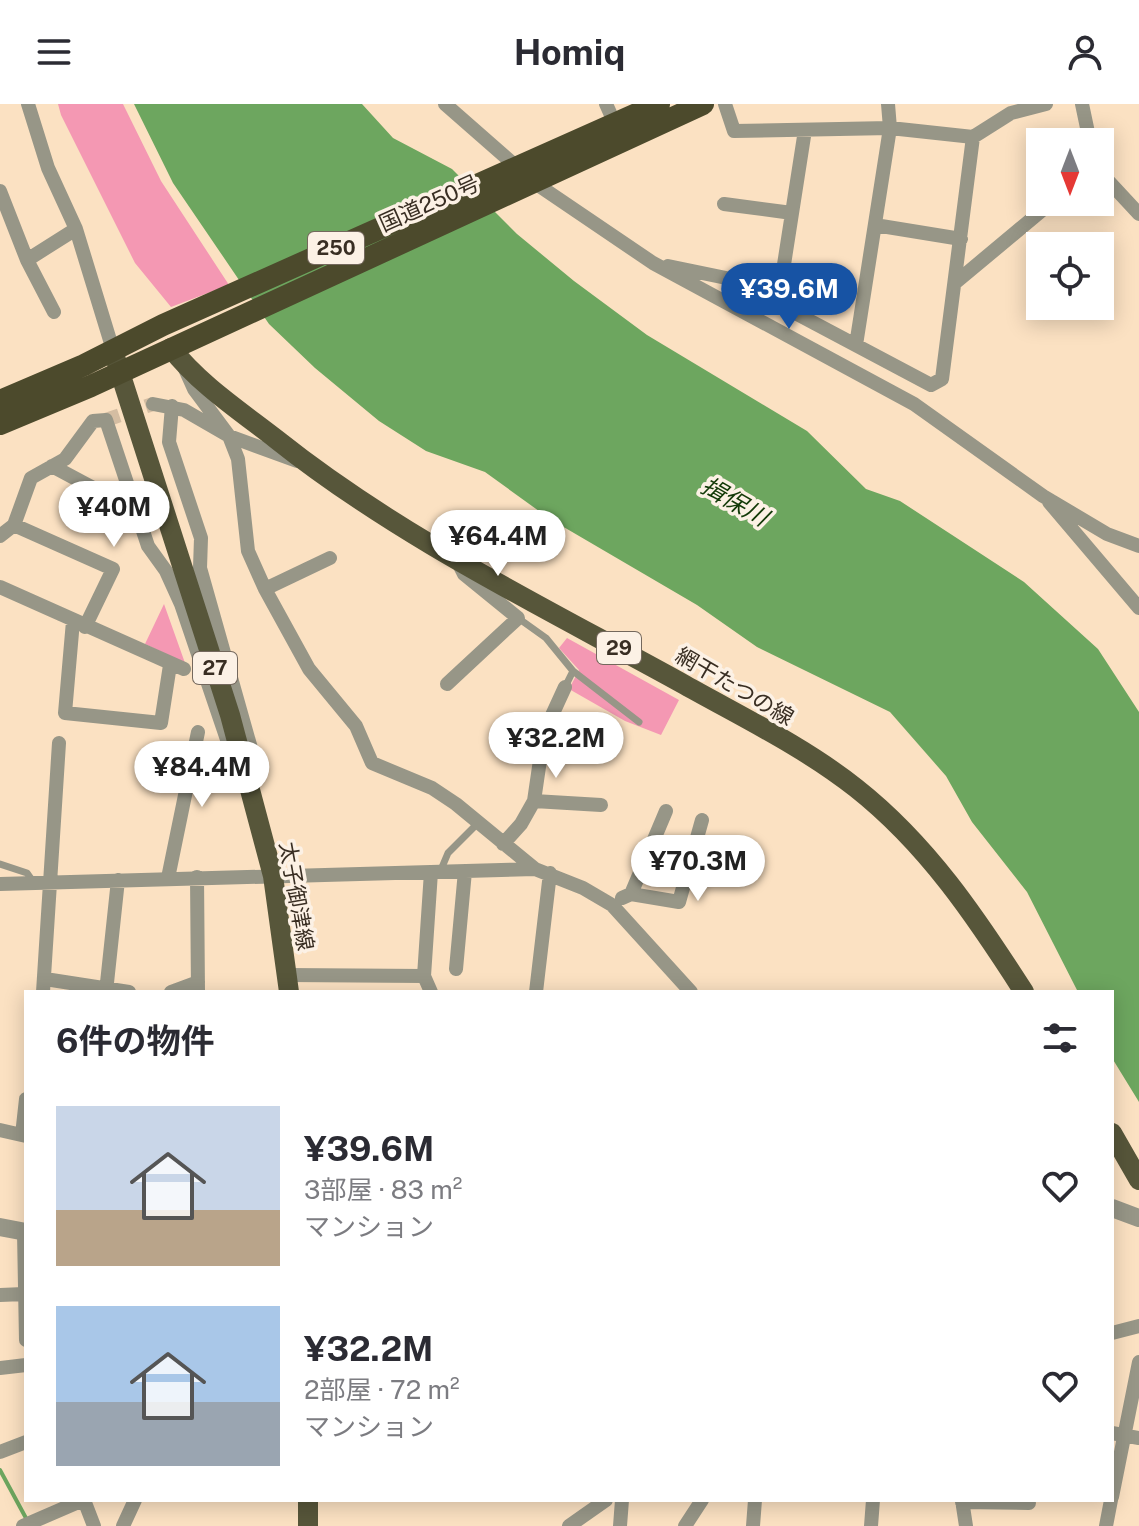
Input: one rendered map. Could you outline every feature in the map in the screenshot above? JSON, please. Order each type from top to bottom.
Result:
[{"type":"highway","name":"国道250号","points":[[0,424],[120,372],[179,352],[522,177],[610,114],[659,104]]},
{"type":"highway","name":"国道250号","points":[[0,401],[163,325],[703,104]]},
{"type":"main road","name":"太子御津線","points":[[113,350],[230,715],[273,876],[288,984]]},
{"type":"main road","name":"網干たつの線","points":[[179,352],[310,466],[386,518],[745,718],[855,787],[929,858],[974,915],[1023,990]]},
{"type":"main road","points":[[1114,1136],[1139,1180]]},
{"type":"main road","points":[[308,1502],[308,1526]]},
{"type":"street","points":[[28,104],[48,168],[76,229],[113,350]]},
{"type":"street","points":[[445,104],[522,177],[653,263],[914,404],[1043,496],[1107,534],[1139,546]]},
{"type":"street","points":[[725,104],[734,131],[890,128],[973,137],[1011,113],[1046,104]]},
{"type":"street","points":[[856,345],[890,128],[888,104]]},
{"type":"street","points":[[1082,104],[1087,128]]},
{"type":"street","points":[[778,303],[805,130]]},
{"type":"street","points":[[653,263],[731,279],[931,385],[942,379],[973,137]]},
{"type":"street","points":[[1114,187],[1139,214]]},
{"type":"street","points":[[0,191],[27,260],[54,312]]},
{"type":"street","points":[[724,204],[792,213]]},
{"type":"street","points":[[955,283],[1035,216]]},
{"type":"street","points":[[875,225],[961,239]]},
{"type":"street","points":[[27,260],[76,229]]},
{"type":"street","points":[[179,352],[194,389],[229,436],[238,459],[248,551],[265,589],[309,669],[356,726],[372,763],[432,788],[542,871],[583,888],[612,905],[689,990]]},
{"type":"street","points":[[153,404],[172,406],[229,436],[310,466]]},
{"type":"street","points":[[172,406],[169,442],[201,538],[200,568],[252,752],[254,804]]},
{"type":"street","points":[[0,536],[14,525],[31,478],[65,459],[93,421],[106,420],[148,546],[166,571],[181,604],[232,759],[254,804]]},
{"type":"street","points":[[52,466],[95,489]]},
{"type":"street","points":[[1043,496],[1139,608]]},
{"type":"street","points":[[0,587],[79,624],[177,667],[161,723],[65,713],[79,624],[113,569],[14,525]]},
{"type":"street","points":[[447,684],[518,618],[464,574],[455,557]]},
{"type":"street","points":[[265,589],[330,558]]},
{"type":"street","points":[[503,844],[521,824],[534,801],[548,724],[565,687]]},
{"type":"street","points":[[168,878],[198,732]]},
{"type":"street","points":[[59,743],[44,985],[106,990],[118,880]]},
{"type":"street","points":[[534,801],[601,805]]},
{"type":"street","points":[[612,905],[631,894],[666,811]]},
{"type":"street","points":[[631,894],[679,902],[702,820]]},
{"type":"street","points":[[456,969],[465,871]]},
{"type":"street","points":[[0,884],[542,871]]},
{"type":"street","points":[[536,990],[542,871]]},
{"type":"street","points":[[430,990],[424,976],[435,872]]},
{"type":"street","points":[[197,877],[198,987]]},
{"type":"street","points":[[288,984],[424,976]]},
{"type":"street","points":[[0,1130],[24,1135]]},
{"type":"street","points":[[1114,1209],[1139,1218]]},
{"type":"street","points":[[0,1227],[24,1232]]},
{"type":"street","points":[[0,1295],[24,1294]]},
{"type":"street","points":[[1114,1332],[1139,1326]]},
{"type":"street","points":[[1114,1489],[1139,1362]]},
{"type":"street","points":[[0,1368],[24,1365]]},
{"type":"street","points":[[0,1452],[24,1443]]},
{"type":"street","points":[[26,1524],[79,1502]]},
{"type":"street","points":[[85,1502],[94,1526]]},
{"type":"street","points":[[123,1526],[134,1502]]},
{"type":"street","points":[[570,1525],[601,1502]]},
{"type":"street","points":[[620,1526],[622,1502]]},
{"type":"street","points":[[685,1526],[701,1502]]},
{"type":"street","points":[[753,1526],[755,1502]]},
{"type":"street","points":[[871,1526],[873,1502]]},
{"type":"street","points":[[962,1502],[966,1526]]},
{"type":"street","points":[[996,1502],[1029,1503]]},
{"type":"street","points":[[1106,1526],[1111,1502]]},
{"type":"lane","points":[[518,618],[546,638],[573,671],[639,722]]},
{"type":"lane","points":[[565,687],[573,671]]},
{"type":"lane","points":[[435,872],[448,853],[477,824]]},
{"type":"lane","points":[[0,864],[27,873],[34,883]]},
{"type":"shaded area","points":[[58,104],[123,104],[161,181],[229,285],[171,307],[135,263]]},
{"type":"shaded area","points":[[164,604],[185,663],[145,644]]},
{"type":"shaded area","points":[[567,638],[679,700],[661,735],[625,721],[569,689],[579,670],[559,648]]},
{"type":"water","name":"揖保川","points":[[134,104],[362,104],[393,138],[452,169],[517,234],[574,281],[647,335],[807,431],[866,489],[900,501],[1024,582],[1098,649],[1139,712],[1139,1102],[1114,1061],[1114,990],[1077,990],[1027,892],[972,822],[946,776],[890,712],[757,647],[697,605],[550,519],[485,472],[426,451],[379,421],[315,368],[269,324],[173,183]]},
{"type":"waterway","points":[[0,1470],[27,1520]]},
{"type":"tunnel","points":[[106,420],[153,404]]}]
